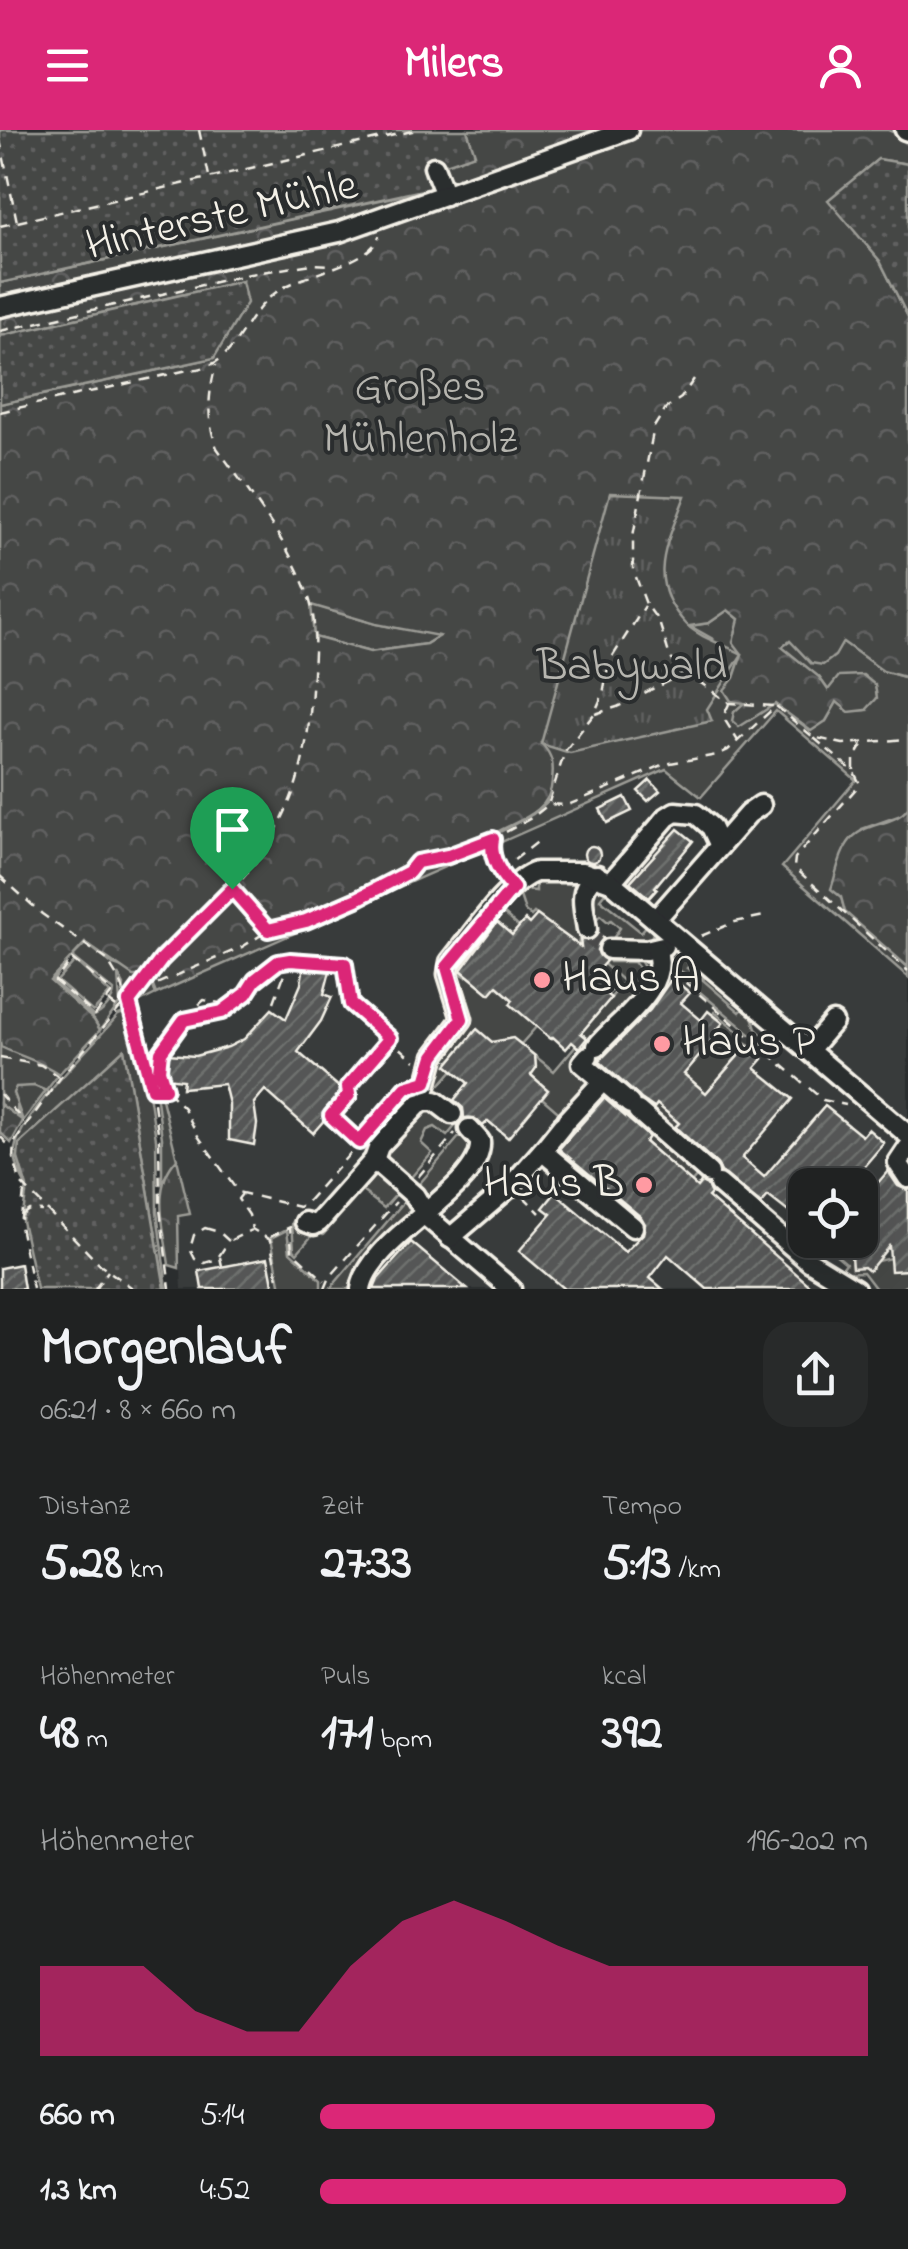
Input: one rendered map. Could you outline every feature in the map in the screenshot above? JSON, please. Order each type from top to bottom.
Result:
[{"type":"street","name":"Hinterste Mühle","points":[[0,307],[381,220],[628,130]]},
{"type":"street","points":[[434,167],[445,195]]},
{"type":"street","points":[[656,919],[748,814],[762,805]]},
{"type":"street","points":[[587,929],[582,894],[588,880],[604,878],[675,812],[696,814],[711,827],[720,846]]},
{"type":"street","points":[[305,1222],[319,1222],[374,1160],[379,1146],[424,1091],[434,1056],[462,1019],[447,967],[513,888],[536,872],[604,878],[908,1135]]},
{"type":"street","points":[[609,949],[658,955],[684,942]]},
{"type":"street","points":[[658,955],[654,982],[645,996],[582,1063],[810,1261],[854,1289]]},
{"type":"street","points":[[810,1049],[833,1022]]},
{"type":"street","points":[[450,1238],[512,1185],[604,1081]]},
{"type":"street","points":[[361,1289],[367,1272],[397,1237],[436,1205],[480,1152],[480,1140],[424,1091]]},
{"type":"street","points":[[908,1148],[898,1164],[908,1178]]},
{"type":"street","points":[[542,1150],[633,1227]]},
{"type":"street","points":[[374,1160],[408,1189],[450,1238],[512,1289]]},
{"type":"path","points":[[199,130],[210,178]]},
{"type":"path","points":[[0,226],[416,130]]},
{"type":"path","points":[[0,140],[17,222]]},
{"type":"path","points":[[129,1002],[161,960],[232,889],[266,846],[299,778],[309,739],[314,616],[293,562],[217,448],[209,429],[208,394],[216,365],[270,296],[286,285],[364,255],[377,244],[381,220]]},
{"type":"path","points":[[0,330],[250,274],[312,264],[334,266]]},
{"type":"path","points":[[0,412],[216,365]]},
{"type":"path","points":[[694,379],[682,398],[666,408],[648,446],[633,536],[634,569],[646,604],[659,622],[670,657],[682,674],[698,680],[729,703],[776,706],[854,772],[860,784],[795,858],[794,868],[908,971]]},
{"type":"path","points":[[13,1150],[25,1123],[60,1078],[120,1009],[145,989],[242,947],[268,930],[306,921],[357,899],[409,872],[417,862],[448,856],[493,839],[549,804],[570,743],[594,714],[603,694],[608,662],[646,604]]},
{"type":"path","points":[[594,714],[618,707],[682,674]]},
{"type":"path","points":[[729,703],[724,717],[738,741]]},
{"type":"path","points":[[549,804],[568,805],[665,764],[717,755],[776,706]]},
{"type":"path","points":[[813,737],[843,744],[908,739]]},
{"type":"path","points":[[854,772],[854,759],[863,744]]},
{"type":"path","points":[[493,839],[491,846],[498,872],[513,888]]},
{"type":"path","points":[[498,872],[540,840]]},
{"type":"path","points":[[0,876],[42,914],[107,960],[122,985],[120,1009]]},
{"type":"path","points":[[232,889],[268,930]]},
{"type":"path","points":[[684,942],[764,916]]},
{"type":"path","points":[[658,955],[682,983],[823,1100],[856,1107]]},
{"type":"path","points":[[72,959],[112,992],[108,1000],[92,1015],[55,978],[72,959]]},
{"type":"path","points":[[274,1002],[290,960]]},
{"type":"path","points":[[184,1020],[210,1016],[232,1005],[267,968],[290,960],[345,964],[351,1004],[417,1064]]},
{"type":"path","points":[[123,996],[129,1002],[152,1089],[170,1289]]},
{"type":"path","points":[[108,1000],[120,1009]]},
{"type":"path","points":[[232,1005],[204,1000],[191,1009],[161,1052],[159,1070],[165,1089],[184,1108],[230,1184],[242,1194],[299,1207],[406,1088],[424,1091]]},
{"type":"path","points":[[374,1160],[330,1115],[349,1095],[348,1087],[390,1038]]},
{"type":"path","points":[[0,1058],[41,1065],[60,1078]]},
{"type":"path","points":[[152,1089],[165,1089]]},
{"type":"path","points":[[0,1094],[25,1123]]},
{"type":"path","points":[[325,1289],[459,1125]]},
{"type":"path","points":[[0,1136],[13,1150],[24,1189],[20,1226],[32,1289]]},
{"type":"path","points":[[24,1189],[108,1270],[134,1289]]},
{"type":"path","points":[[242,1194],[238,1199],[249,1215],[252,1229],[268,1238],[280,1289]]},
{"type":"path","points":[[21,1216],[30,1210],[47,1212]]},
{"type":"path","points":[[268,1238],[290,1227],[292,1251],[327,1282]]},
{"type":"path","points":[[228,1241],[212,1229],[194,1235],[190,1249],[195,1259],[205,1263],[219,1255],[228,1241],[252,1229]]},
{"type":"path","points":[[219,1255],[222,1266]]},
{"type":"path","points":[[94,1289],[108,1270]]},
{"type":"shaded area","points":[[775,711],[856,780],[782,867],[908,977],[908,1289],[182,1289],[178,1215],[190,1214],[138,1002],[666,769],[702,797]]},
{"type":"green space","points":[[0,130],[467,130],[475,154],[431,169],[436,187],[0,283]]},
{"type":"green space","name":"Großes Mühlenholz","points":[[467,130],[888,130],[908,138],[908,164],[878,159],[829,200],[880,261],[908,317],[908,678],[883,671],[843,642],[835,656],[823,665],[811,663],[790,641],[782,647],[819,677],[828,690],[839,676],[863,675],[875,685],[877,698],[866,710],[849,712],[837,702],[826,721],[811,731],[775,704],[739,727],[732,721],[734,712],[744,703],[731,701],[724,690],[734,678],[742,654],[733,642],[739,619],[728,610],[709,623],[690,626],[713,639],[541,743],[553,765],[550,793],[528,817],[487,838],[488,848],[156,994],[149,976],[133,976],[85,943],[50,981],[100,1030],[59,1074],[1,1047],[0,404],[214,358],[242,281],[0,336],[0,283],[435,188],[430,169],[474,154]],"holes":[[[311,605],[376,624],[439,636],[426,644],[370,652],[314,637]]]},
{"type":"green space","points":[[878,159],[908,164],[908,317],[880,261],[828,200]]},
{"type":"green space","points":[[242,281],[247,303],[214,358],[0,404],[0,336]]},
{"type":"green space","name":"Babywald","points":[[610,493],[685,496],[666,546],[666,593],[692,630],[742,654],[707,709],[712,721],[570,753],[541,744]]},
{"type":"green space","points":[[310,604],[376,624],[440,635],[426,644],[370,652],[314,637]]},
{"type":"green space","points":[[728,610],[739,619],[742,654],[734,678],[775,703],[826,721],[837,701],[849,711],[866,710],[829,691],[819,677],[781,647],[791,641],[811,663],[842,641],[883,671],[908,678],[908,808],[904,814],[862,829],[841,897],[845,912],[908,967],[908,977],[782,867],[856,780],[776,711],[701,797],[666,769],[488,848],[487,839],[547,802],[541,744],[688,626],[709,623]]},
{"type":"green space","points":[[908,808],[908,967],[845,912],[841,897],[831,889],[842,853],[854,836]]},
{"type":"green space","points":[[536,879],[576,884],[581,930],[578,945],[534,913],[531,916],[525,911],[518,890],[526,886],[536,891]]},
{"type":"green space","points":[[597,884],[608,889],[600,899],[641,932],[648,924],[653,933],[649,942],[621,943],[614,937],[620,928],[611,920],[590,916],[589,890]]},
{"type":"green space","points":[[501,911],[519,927],[512,935],[494,920],[457,966],[489,993],[497,986],[537,1026],[521,1044],[512,1038],[495,1045],[477,1030],[447,1064],[453,1070],[440,1085],[433,1081],[441,1061],[468,1023],[453,969],[467,977],[455,965]]},
{"type":"green space","points":[[86,943],[113,965],[149,976],[156,994],[138,1003],[159,1087],[154,1083],[132,1001],[122,1005],[124,985],[118,974],[120,1003],[100,1030],[50,981],[67,962],[53,981],[93,1016],[104,1010],[114,991],[72,957]]},
{"type":"green space","points":[[676,955],[695,959],[687,968],[696,975],[705,967],[692,984],[683,977],[685,974],[667,963]]},
{"type":"green space","points":[[609,956],[610,962],[634,962],[638,982],[644,977],[641,962],[657,962],[673,976],[607,1055],[581,1033],[624,982],[596,957]]},
{"type":"green space","points":[[75,961],[110,993],[93,1012],[57,981]]},
{"type":"green space","points":[[709,970],[703,980],[740,1012],[748,1003],[756,1029],[771,1044],[768,1049],[694,987]]},
{"type":"green space","points":[[715,1012],[743,1036],[741,1040],[762,1052],[759,1056],[746,1046],[706,1093],[684,1074],[723,1023]]},
{"type":"green space","points":[[124,1013],[148,1087],[156,1139],[157,1212],[167,1289],[124,1050],[19,1144],[18,1158],[27,1187],[16,1159],[20,1134],[43,1099]]},
{"type":"green space","points":[[0,1042],[2,1047],[41,1062],[59,1074],[46,1091],[34,1086],[17,1098],[17,1111],[23,1122],[0,1104]]},
{"type":"green space","points":[[576,1045],[631,1092],[623,1101],[597,1085],[565,1118],[542,1098],[548,1090],[531,1075],[536,1068],[535,1056],[554,1071]]},
{"type":"green space","points":[[124,1049],[165,1289],[37,1289],[22,1221],[27,1187],[18,1158],[19,1144]]},
{"type":"green space","points":[[34,1086],[46,1091],[23,1121],[13,1093],[16,1087]]},
{"type":"green space","points":[[160,1091],[177,1159],[162,1182],[156,1092]]},
{"type":"green space","points":[[0,1104],[23,1121],[11,1143],[0,1132]]},
{"type":"green space","points":[[657,1104],[679,1123],[674,1130],[710,1161],[691,1183],[645,1142],[652,1132],[642,1123]]},
{"type":"green space","points":[[434,1110],[456,1125],[447,1136],[435,1127],[427,1130],[421,1143],[432,1153],[407,1182],[386,1164],[384,1150],[417,1112]]},
{"type":"green space","points":[[465,1130],[476,1147],[436,1200],[427,1199],[415,1189]]},
{"type":"green space","points":[[177,1159],[190,1214],[178,1216],[179,1268],[169,1265],[161,1210],[164,1182]]},
{"type":"green space","points":[[376,1171],[400,1190],[384,1208],[362,1191],[323,1235],[316,1231],[297,1253],[294,1250],[295,1218],[301,1225]]},
{"type":"green space","points":[[408,1197],[409,1214],[356,1275],[349,1289],[330,1289]]},
{"type":"green space","points":[[287,1230],[290,1252],[321,1280],[321,1289],[281,1289],[271,1238]]},
{"type":"green space","points":[[840,1258],[851,1258],[852,1267],[890,1258],[908,1270],[908,1285],[876,1289],[863,1272],[839,1273],[846,1263]]},
{"type":"building","points":[[650,780],[660,791],[648,801],[638,791]]},
{"type":"building","points":[[625,797],[632,811],[607,823],[600,809]]},
{"type":"building","points":[[678,829],[693,841],[649,898],[630,882]]},
{"type":"building","points":[[592,846],[600,854],[592,862],[584,854]]},
{"type":"building","name":"Haus A","points":[[537,915],[581,947],[580,939],[590,941],[598,934],[603,938],[597,950],[606,961],[599,969],[616,985],[607,995],[611,998],[581,1033],[587,1038],[579,1048],[572,1042],[566,1049],[510,1004],[513,1000],[497,986],[490,994],[461,970],[497,922],[512,935],[525,920],[529,924]]},
{"type":"building","points":[[304,964],[331,967],[324,994],[332,997],[321,1021],[298,1052],[347,1094],[313,1133],[265,1090],[254,1103],[254,1145],[229,1140],[229,1104],[224,1084],[182,1088],[183,1080],[165,1078],[168,1054],[195,1056],[228,1047],[244,1039],[272,1009],[286,1019],[301,984]]},
{"type":"building","points":[[672,978],[690,993],[681,1003],[701,1020],[708,1011],[723,1023],[684,1074],[706,1093],[747,1046],[763,1059],[755,1068],[793,1099],[742,1158],[764,1177],[825,1106],[862,1136],[868,1129],[884,1143],[863,1168],[788,1168],[788,1212],[768,1196],[761,1204],[675,1127],[679,1123],[657,1104],[654,1108],[641,1099],[599,1061],[650,1010]]},
{"type":"building","points":[[477,1029],[492,1042],[513,1038],[535,1056],[536,1068],[531,1075],[548,1090],[508,1138],[488,1121],[483,1126],[474,1118],[464,1118],[463,1108],[454,1100],[468,1083],[447,1065]]},
{"type":"building","points":[[604,1098],[649,1137],[645,1142],[697,1187],[701,1182],[707,1185],[711,1194],[708,1197],[814,1289],[707,1289],[668,1255],[650,1278],[663,1289],[564,1289],[519,1251],[551,1214],[543,1208],[555,1193],[625,1252],[643,1234],[645,1224],[641,1217],[559,1149]]},
{"type":"building","points":[[888,1171],[898,1186],[908,1190],[908,1270],[891,1271],[889,1246],[869,1271],[864,1267],[852,1268],[851,1258],[878,1258],[878,1183]]},
{"type":"building","points":[[411,1242],[467,1289],[374,1289],[378,1279]]},
{"type":"building","points":[[268,1258],[274,1289],[202,1289],[199,1271]]},
{"type":"building","points":[[20,1264],[24,1289],[0,1289],[0,1268]]},
{"type":"tunnel","points":[[587,929],[592,938],[609,949]]},
{"type":"place","name":"Haus A","points":[[542,980]]},
{"type":"place","name":"Haus P","points":[[662,1044]]},
{"type":"place","name":"Haus B","points":[[644,1185]]},
{"type":"route","points":[[493,839],[491,846],[498,872],[513,888],[447,967],[462,1019],[459,1026],[434,1056],[426,1082],[406,1088],[359,1142],[331,1116],[349,1095],[348,1087],[390,1038],[351,1004],[345,964],[278,962],[222,1012],[184,1020],[161,1052],[159,1070],[165,1089],[152,1089],[129,1002],[161,960],[232,889],[268,930],[306,921],[357,899],[409,872],[417,862],[448,856],[493,839]]}]
